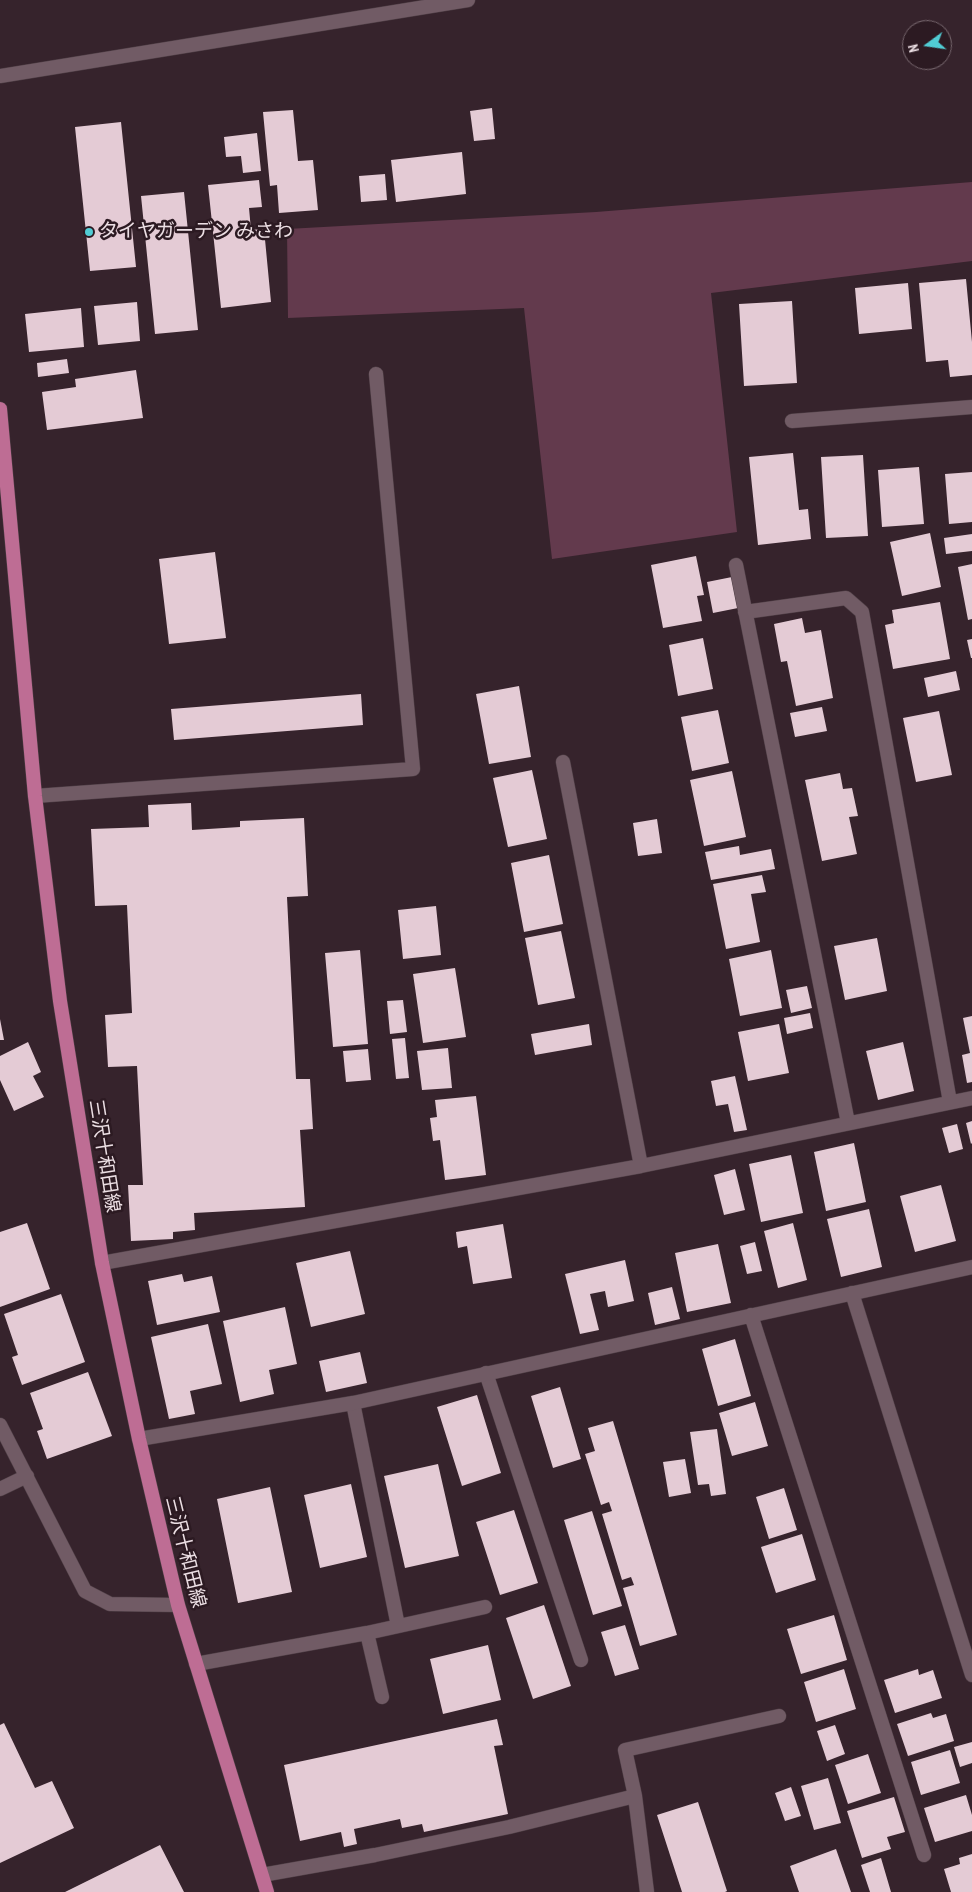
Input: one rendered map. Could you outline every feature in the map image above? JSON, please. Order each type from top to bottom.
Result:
[{"type":"main road","name":"三沢十和田線","points":[[0,409],[35,796],[60,1001],[102,1262],[139,1439],[178,1605],[268,1892]]},
{"type":"street","points":[[0,76],[468,0]]},
{"type":"street","points":[[35,796],[413,769],[376,374]]},
{"type":"street","points":[[792,421],[972,407]]},
{"type":"street","points":[[736,565],[848,1123]]},
{"type":"street","points":[[745,612],[846,598],[862,612],[950,1102]]},
{"type":"street","points":[[563,762],[641,1166]]},
{"type":"street","points":[[102,1262],[641,1166],[972,1098]]},
{"type":"street","points":[[139,1439],[353,1403],[972,1267]]},
{"type":"street","points":[[852,1293],[972,1675]]},
{"type":"street","points":[[752,1315],[924,1855]]},
{"type":"street","points":[[486,1373],[581,1660]]},
{"type":"street","points":[[353,1403],[398,1626]]},
{"type":"street","points":[[0,1425],[85,1591],[110,1604],[178,1605]]},
{"type":"street","points":[[0,1489],[27,1476]]},
{"type":"street","points":[[196,1664],[367,1633],[485,1607]]},
{"type":"street","points":[[367,1633],[382,1697]]},
{"type":"street","points":[[647,1892],[635,1796],[625,1750],[779,1716]]},
{"type":"street","points":[[262,1875],[383,1854],[509,1827],[635,1796]]},
{"type":"shaded area","points":[[972,182],[972,261],[711,293],[737,532],[552,559],[524,308],[288,318],[287,229],[596,212]]},
{"type":"building","points":[[492,108],[495,139],[474,141],[470,111]]},
{"type":"building","points":[[293,110],[298,161],[313,160],[318,210],[279,213],[277,185],[270,186],[263,112]]},
{"type":"building","points":[[121,122],[136,267],[90,271],[75,127]]},
{"type":"building","points":[[257,133],[261,171],[243,173],[241,156],[226,157],[224,137]]},
{"type":"building","points":[[462,152],[466,194],[396,202],[391,160]]},
{"type":"building","points":[[385,174],[387,200],[361,202],[359,176]]},
{"type":"building","points":[[259,180],[262,207],[249,208],[251,230],[264,229],[271,302],[221,308],[208,185]]},
{"type":"building","points":[[184,192],[198,330],[155,334],[141,196]]},
{"type":"building","points":[[966,279],[972,342],[972,375],[950,377],[948,360],[926,362],[919,283]]},
{"type":"building","points":[[908,283],[912,329],[859,334],[855,288]]},
{"type":"building","points":[[792,301],[797,383],[744,386],[739,304]]},
{"type":"building","points":[[137,302],[140,341],[98,345],[94,306]]},
{"type":"building","points":[[81,308],[84,347],[29,352],[25,314]]},
{"type":"building","points":[[67,359],[69,373],[38,377],[37,363]]},
{"type":"building","points":[[136,370],[143,418],[47,430],[42,392],[76,387],[75,379]]},
{"type":"building","points":[[793,453],[799,510],[808,509],[811,539],[758,545],[749,457]]},
{"type":"building","points":[[863,455],[868,536],[826,538],[821,457]]},
{"type":"building","points":[[919,467],[924,524],[882,527],[878,470]]},
{"type":"building","points":[[972,472],[972,522],[949,524],[945,474]]},
{"type":"building","points":[[930,533],[941,587],[902,596],[890,542]]},
{"type":"building","points":[[972,534],[972,551],[946,554],[944,538]]},
{"type":"building","points":[[215,552],[226,638],[169,644],[159,559]]},
{"type":"building","points":[[696,556],[704,595],[697,596],[702,621],[663,628],[651,565]]},
{"type":"building","points":[[972,564],[972,619],[968,620],[958,567]]},
{"type":"building","points":[[732,577],[738,608],[713,613],[707,582]]},
{"type":"building","points":[[940,602],[950,659],[893,669],[885,625],[894,623],[892,610]]},
{"type":"building","points":[[802,618],[805,633],[821,630],[833,698],[796,706],[787,661],[781,662],[774,624]]},
{"type":"building","points":[[703,638],[713,689],[678,696],[669,645]]},
{"type":"building","points":[[972,639],[972,658],[971,658],[967,640]]},
{"type":"building","points":[[956,671],[960,690],[928,697],[924,678]]},
{"type":"building","points":[[519,686],[531,757],[489,764],[476,694]]},
{"type":"building","points":[[361,694],[363,725],[174,740],[171,709]]},
{"type":"building","points":[[822,707],[827,731],[795,737],[790,713]]},
{"type":"building","points":[[718,710],[729,763],[692,771],[681,717]]},
{"type":"building","points":[[939,711],[952,775],[916,782],[903,718]]},
{"type":"building","points":[[532,770],[547,839],[508,847],[493,778]]},
{"type":"building","points":[[732,771],[746,837],[704,846],[690,780]]},
{"type":"building","points":[[840,773],[843,789],[852,788],[858,816],[849,817],[857,854],[822,861],[805,780]]},
{"type":"building","points":[[191,803],[192,830],[240,827],[240,821],[304,818],[308,896],[287,897],[296,1079],[310,1079],[313,1129],[300,1130],[305,1207],[194,1213],[195,1230],[173,1232],[173,1239],[131,1241],[128,1185],[143,1185],[137,1066],[108,1067],[105,1015],[132,1013],[127,905],[95,906],[91,829],[149,827],[148,805]]},
{"type":"building","points":[[657,819],[662,853],[638,856],[633,823]]},
{"type":"building","points":[[739,846],[740,855],[771,849],[775,869],[711,880],[705,852]]},
{"type":"building","points":[[549,855],[563,924],[524,932],[511,863]]},
{"type":"building","points":[[762,875],[766,892],[751,894],[760,942],[726,949],[713,884]]},
{"type":"building","points":[[436,906],[441,955],[403,959],[398,910]]},
{"type":"building","points":[[561,931],[575,998],[538,1005],[525,938]]},
{"type":"building","points":[[877,938],[887,991],[845,1000],[834,946]]},
{"type":"building","points":[[360,950],[368,1044],[333,1047],[325,953]]},
{"type":"building","points":[[771,950],[782,1008],[740,1016],[729,959]]},
{"type":"building","points":[[455,968],[466,1037],[423,1043],[413,974]]},
{"type":"building","points":[[807,986],[812,1008],[791,1013],[786,990]]},
{"type":"building","points":[[403,1000],[407,1032],[390,1034],[387,1001]]},
{"type":"building","points":[[810,1013],[813,1028],[787,1034],[784,1018]]},
{"type":"building","points":[[972,1016],[972,1082],[967,1083],[962,1055],[970,1053],[963,1018]]},
{"type":"building","points":[[0,1019],[4,1040],[0,1040]]},
{"type":"building","points":[[589,1024],[592,1045],[535,1055],[531,1034]]},
{"type":"building","points":[[779,1024],[789,1073],[748,1081],[738,1032]]},
{"type":"building","points":[[405,1038],[409,1078],[396,1079],[392,1039]]},
{"type":"building","points":[[28,1042],[41,1072],[33,1076],[44,1097],[14,1111],[0,1080],[0,1056]]},
{"type":"building","points":[[903,1042],[914,1091],[878,1100],[866,1051]]},
{"type":"building","points":[[448,1048],[452,1088],[422,1090],[417,1051]]},
{"type":"building","points":[[368,1049],[371,1080],[346,1082],[343,1051]]},
{"type":"building","points":[[735,1076],[747,1130],[734,1132],[728,1104],[716,1106],[711,1081]]},
{"type":"building","points":[[476,1096],[486,1175],[445,1180],[440,1140],[433,1141],[430,1118],[437,1117],[435,1100]]},
{"type":"building","points":[[972,1121],[972,1143],[971,1144],[966,1123]]},
{"type":"building","points":[[957,1124],[963,1149],[949,1153],[942,1128]]},
{"type":"building","points":[[854,1143],[866,1202],[826,1211],[814,1152]]},
{"type":"building","points":[[791,1155],[803,1213],[761,1222],[749,1164]]},
{"type":"building","points":[[735,1169],[745,1210],[724,1215],[714,1175]]},
{"type":"building","points":[[941,1185],[956,1241],[915,1252],[900,1196]]},
{"type":"building","points":[[869,1209],[882,1267],[841,1277],[827,1219]]},
{"type":"building","points":[[27,1223],[50,1289],[0,1307],[0,1232]]},
{"type":"building","points":[[793,1223],[807,1280],[778,1288],[764,1231]]},
{"type":"building","points":[[503,1224],[512,1278],[473,1284],[467,1246],[458,1248],[456,1232]]},
{"type":"building","points":[[755,1242],[762,1271],[747,1274],[740,1246]]},
{"type":"building","points":[[718,1244],[731,1303],[687,1312],[675,1253]]},
{"type":"building","points":[[350,1251],[365,1314],[311,1327],[296,1263]]},
{"type":"building","points":[[625,1260],[634,1301],[608,1307],[605,1291],[590,1294],[599,1330],[580,1334],[565,1274]]},
{"type":"building","points":[[182,1274],[184,1282],[212,1276],[220,1312],[157,1325],[148,1281]]},
{"type":"building","points":[[672,1287],[680,1319],[655,1325],[648,1293]]},
{"type":"building","points":[[61,1294],[85,1362],[22,1385],[12,1357],[18,1355],[4,1314]]},
{"type":"building","points":[[285,1307],[297,1364],[269,1370],[274,1394],[240,1402],[223,1321]]},
{"type":"building","points":[[208,1324],[222,1384],[190,1391],[195,1414],[169,1419],[151,1337]]},
{"type":"building","points":[[735,1339],[751,1396],[718,1406],[702,1349]]},
{"type":"building","points":[[360,1352],[367,1383],[326,1392],[319,1361]]},
{"type":"building","points":[[88,1372],[112,1436],[47,1459],[37,1431],[43,1429],[30,1393]]},
{"type":"building","points":[[560,1387],[581,1459],[553,1468],[531,1396]]},
{"type":"building","points":[[477,1395],[501,1473],[462,1486],[437,1407]]},
{"type":"building","points":[[755,1402],[768,1446],[732,1456],[719,1413]]},
{"type":"building","points":[[613,1421],[677,1635],[640,1646],[623,1588],[634,1585],[631,1577],[622,1580],[602,1514],[612,1511],[609,1502],[601,1505],[585,1454],[595,1451],[588,1428]]},
{"type":"building","points":[[717,1429],[726,1494],[711,1496],[709,1484],[698,1485],[690,1432]]},
{"type":"building","points":[[685,1459],[691,1493],[669,1497],[663,1462]]},
{"type":"building","points":[[438,1464],[459,1556],[405,1568],[384,1476]]},
{"type":"building","points":[[351,1484],[367,1557],[320,1568],[304,1495]]},
{"type":"building","points":[[270,1487],[292,1592],[238,1603],[217,1499]]},
{"type":"building","points":[[784,1488],[797,1530],[769,1539],[756,1497]]},
{"type":"building","points":[[514,1510],[538,1583],[500,1595],[476,1522]]},
{"type":"building","points":[[592,1511],[622,1606],[593,1615],[564,1520]]},
{"type":"building","points":[[802,1534],[816,1580],[776,1593],[761,1547]]},
{"type":"building","points":[[544,1605],[571,1686],[533,1699],[506,1618]]},
{"type":"building","points":[[834,1615],[847,1660],[801,1674],[787,1629]]},
{"type":"building","points":[[625,1625],[639,1669],[615,1676],[601,1632]]},
{"type":"building","points":[[488,1645],[501,1700],[443,1714],[430,1659]]},
{"type":"building","points":[[844,1669],[856,1709],[816,1722],[804,1682]]},
{"type":"building","points":[[918,1669],[919,1675],[933,1670],[942,1698],[895,1713],[884,1680]]},
{"type":"building","points":[[931,1713],[933,1718],[946,1714],[954,1741],[908,1756],[897,1724]]},
{"type":"building","points":[[497,1719],[503,1745],[494,1746],[508,1814],[424,1832],[422,1824],[402,1828],[400,1819],[354,1829],[357,1844],[344,1847],[341,1832],[300,1841],[284,1765]]},
{"type":"building","points":[[4,1723],[35,1788],[52,1781],[74,1828],[0,1863],[0,1725]]},
{"type":"building","points":[[835,1725],[845,1754],[827,1761],[817,1731]]},
{"type":"building","points":[[972,1742],[972,1763],[960,1767],[954,1747]]},
{"type":"building","points":[[950,1750],[960,1783],[921,1795],[911,1762]]},
{"type":"building","points":[[868,1754],[881,1793],[848,1804],[835,1765]]},
{"type":"building","points":[[828,1778],[841,1823],[814,1830],[801,1786]]},
{"type":"building","points":[[791,1787],[801,1816],[785,1821],[775,1793]]},
{"type":"building","points":[[966,1795],[972,1815],[972,1831],[935,1842],[924,1808]]},
{"type":"building","points":[[894,1797],[905,1832],[887,1837],[891,1849],[862,1858],[847,1811]]},
{"type":"building","points":[[698,1802],[727,1891],[725,1892],[682,1892],[657,1815]]},
{"type":"building","points":[[160,1845],[184,1892],[65,1892]]},
{"type":"building","points":[[836,1849],[851,1892],[799,1892],[790,1866]]},
{"type":"building","points":[[972,1854],[972,1892],[951,1892],[944,1869],[960,1864],[959,1858]]},
{"type":"building","points":[[881,1858],[891,1892],[870,1892],[861,1865]]},
{"type":"place","name":"タイヤガーデン みさわ","points":[[89,232]]}]
